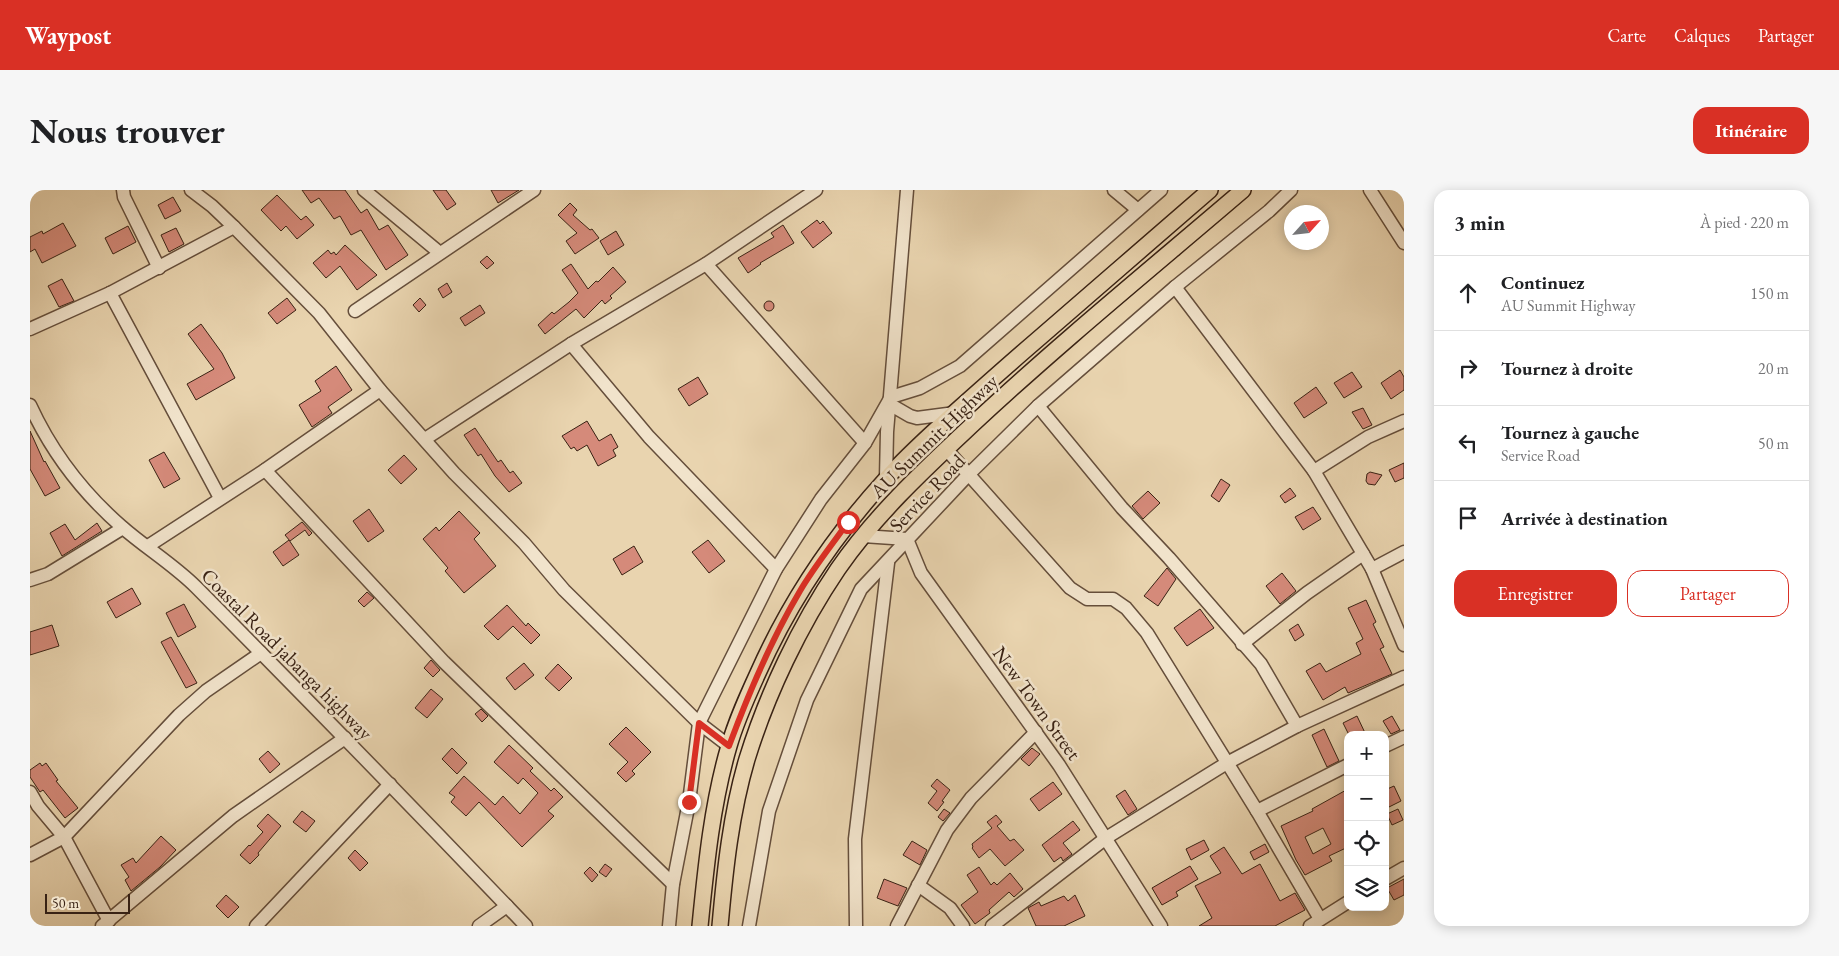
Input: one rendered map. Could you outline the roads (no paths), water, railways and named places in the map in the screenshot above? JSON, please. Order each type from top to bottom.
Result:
[{"type":"main road","name":"AU Summit Highway","points":[[700,926],[714,813],[729,746],[772,642],[801,590],[843,529],[886,478],[914,450],[1210,190]]},
{"type":"main road","name":"AU Summit Highway","points":[[720,926],[734,817],[747,759],[766,707],[791,651],[839,567],[920,473],[1014,385],[1243,190]]},
{"type":"street","points":[[123,190],[124,197],[159,268]]},
{"type":"street","points":[[191,190],[212,206],[234,227],[319,313],[380,390],[454,473],[524,543],[564,590],[699,723],[729,746]]},
{"type":"street","points":[[364,190],[440,253]]},
{"type":"street","points":[[355,311],[534,190]]},
{"type":"street","points":[[425,439],[571,344],[706,264],[816,190]]},
{"type":"street","points":[[886,478],[887,432],[907,190]]},
{"type":"street","points":[[1114,190],[1138,210]]},
{"type":"street","points":[[669,926],[673,884],[689,802],[699,723],[776,570],[821,499],[865,443],[891,401],[920,388],[960,366],[1161,190]]},
{"type":"street","name":"Service Road","points":[[749,926],[769,811],[808,700],[861,589],[968,475],[1038,406],[1175,287],[1269,211],[1291,190]]},
{"type":"street","points":[[1370,190],[1404,243]]},
{"type":"street","points":[[30,329],[110,293],[234,227]]},
{"type":"street","points":[[706,264],[865,443]]},
{"type":"street","points":[[1175,287],[1314,471],[1372,570],[1404,645]]},
{"type":"street","points":[[110,293],[220,498]]},
{"type":"street","points":[[571,344],[649,437],[776,570]]},
{"type":"street","points":[[148,546],[265,470],[380,390]]},
{"type":"street","points":[[891,401],[910,416],[917,418],[954,414]]},
{"type":"street","points":[[1038,406],[1122,508],[1169,558],[1261,664],[1297,726]]},
{"type":"street","name":"Coastal Road jabanga highway","points":[[31,407],[63,465],[88,495],[123,528],[148,546],[193,585],[346,738],[526,926]]},
{"type":"street","points":[[1314,471],[1368,437],[1404,421]]},
{"type":"street","points":[[946,449],[1070,588],[1086,599],[1113,599],[1126,608],[1147,633],[1257,811],[1315,922],[1344,904]]},
{"type":"street","points":[[265,470],[444,662],[673,884]]},
{"type":"street","points":[[30,580],[48,574],[123,528]]},
{"type":"street","points":[[864,536],[907,540]]},
{"type":"street","name":"New Town Street","points":[[907,540],[921,572],[1059,765],[1161,926]]},
{"type":"street","points":[[1372,570],[1404,552]]},
{"type":"street","points":[[1242,644],[1307,593],[1363,554]]},
{"type":"street","points":[[856,926],[855,839],[888,562]]},
{"type":"street","points":[[30,855],[64,837],[179,715],[206,691],[261,652]]},
{"type":"street","points":[[992,926],[1106,838],[1227,763],[1297,726],[1404,677]]},
{"type":"street","points":[[897,926],[948,830],[971,798],[1036,732]]},
{"type":"street","points":[[1389,744],[1404,736]]},
{"type":"street","points":[[30,792],[38,806],[64,837],[105,923],[233,816],[346,738]]},
{"type":"street","points":[[1257,811],[1344,767]]},
{"type":"street","points":[[256,926],[390,784]]},
{"type":"street","points":[[1389,877],[1404,868]]},
{"type":"street","points":[[918,885],[950,908],[963,926]]},
{"type":"street","points":[[479,926],[507,906]]}]
